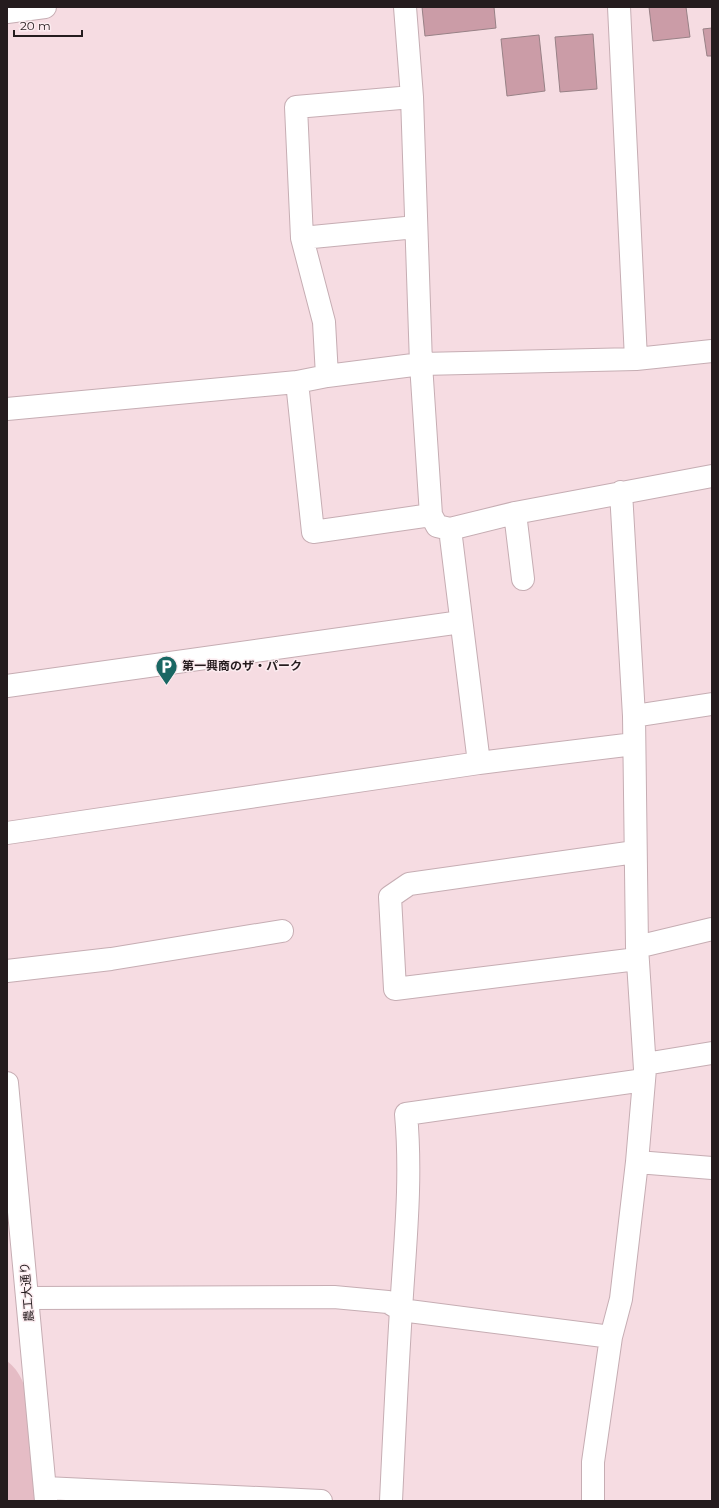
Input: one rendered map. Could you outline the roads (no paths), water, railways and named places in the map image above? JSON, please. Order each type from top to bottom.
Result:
[{"type":"street","points":[[7,12],[45,7]]},
{"type":"street","points":[[405,7],[412,97],[421,364],[431,515],[437,526],[450,529],[515,513],[712,476]]},
{"type":"street","points":[[619,7],[636,359]]},
{"type":"street","points":[[327,376],[324,322],[302,238],[296,107],[412,97]]},
{"type":"street","points":[[302,238],[416,227]]},
{"type":"street","points":[[7,409],[297,382],[327,376],[421,364],[636,359],[712,351]]},
{"type":"street","points":[[297,382],[313,532],[431,515]]},
{"type":"street","points":[[593,1501],[593,1462],[606,1383],[611,1337],[621,1299],[637,1162],[644,1072],[637,953],[634,716],[621,492]]},
{"type":"street","points":[[515,513],[523,579]]},
{"type":"street","points":[[450,529],[479,763]]},
{"type":"street","points":[[7,686],[461,622]]},
{"type":"street","points":[[634,716],[712,704]]},
{"type":"street","points":[[7,833],[479,763],[634,744]]},
{"type":"street","points":[[635,852],[409,884],[390,897],[395,989],[637,953],[712,929]]},
{"type":"street","points":[[7,971],[111,959],[282,931]]},
{"type":"street","points":[[391,1501],[401,1310],[408,1214],[410,1151],[406,1114],[644,1072],[712,1053]]},
{"type":"street","name":"農工大通り","points":[[7,1083],[14,1208],[28,1298],[46,1494]]},
{"type":"street","points":[[637,1162],[712,1168]]},
{"type":"street","points":[[28,1298],[334,1297],[388,1302],[401,1310],[611,1337]]},
{"type":"street","points":[[46,1494],[321,1501]]},
{"type":"place","name":"第一興商のザ・パーク","points":[[166,686]]}]
